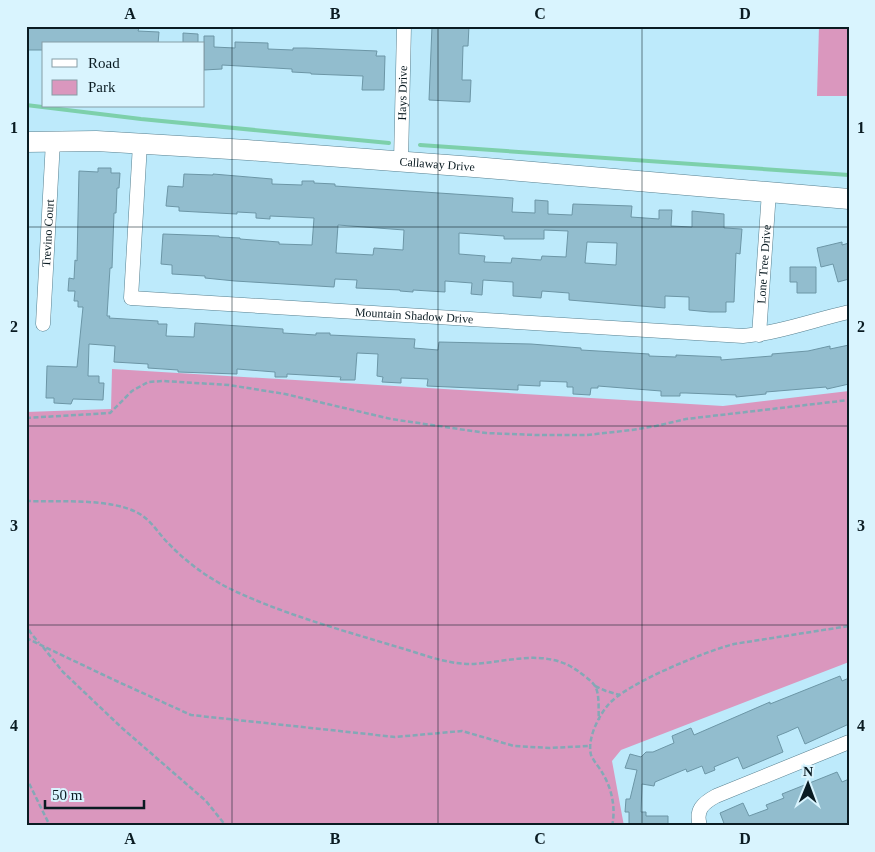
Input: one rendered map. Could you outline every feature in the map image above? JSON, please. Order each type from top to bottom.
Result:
[{"type":"street","points":[[398,26],[404,27]]},
{"type":"street","name":"Hays Drive","points":[[401,161],[404,27]]},
{"type":"street","name":"Trevino Court","points":[[43,324],[53,141]]},
{"type":"street","name":"Callaway Drive","points":[[26,142],[96,141],[401,161],[849,199]]},
{"type":"street","name":"Mountain Shadow Drive","points":[[140,144],[131,298],[743,336],[759,335],[849,312]]},
{"type":"street","name":"Lone Tree Drive","points":[[759,335],[769,192]]},
{"type":"street","points":[[700,826],[698,811],[703,803],[849,742]]},
{"type":"path","points":[[26,418],[110,413],[132,391],[148,382],[163,381],[229,385],[285,394],[391,419],[486,433],[536,435],[587,435],[632,430],[686,419],[849,400]]},
{"type":"path","points":[[26,501],[105,504],[123,507],[139,514],[151,523],[189,563],[207,576],[237,592],[296,616],[450,662],[469,664],[522,657],[543,658],[568,664],[606,692],[620,695]]},
{"type":"path","points":[[26,623],[30,632],[63,672],[122,728],[206,801],[226,826]]},
{"type":"path","points":[[612,826],[614,810],[611,795],[604,775],[592,755],[590,746],[593,733],[608,705],[640,683],[717,648],[849,626]]},
{"type":"path","points":[[26,638],[191,715],[395,737],[462,731],[514,746],[550,748],[590,746]]},
{"type":"path","points":[[596,686],[599,720]]},
{"type":"path","points":[[26,777],[50,826]]},
{"type":"green space","points":[[819,26],[849,26],[849,96],[817,96]]},
{"type":"green space","points":[[112,369],[723,406],[849,391],[849,662],[621,750],[612,761],[624,826],[26,826],[26,412],[111,409]]},
{"type":"building","points":[[26,26],[114,26],[139,28],[138,31],[159,32],[158,42],[42,42],[42,50],[26,50]]},
{"type":"building","points":[[432,26],[469,26],[468,46],[463,46],[462,80],[471,80],[470,102],[429,100]]},
{"type":"building","points":[[183,33],[198,34],[198,42],[183,42]]},
{"type":"building","points":[[204,36],[214,36],[214,47],[235,48],[235,42],[268,43],[268,49],[293,50],[293,48],[306,48],[377,51],[376,56],[385,56],[384,90],[362,90],[363,76],[311,74],[292,72],[292,69],[222,65],[222,69],[205,70]]},
{"type":"building","points":[[98,168],[111,168],[111,173],[120,173],[116,213],[114,213],[112,268],[110,268],[107,316],[110,316],[109,318],[158,321],[158,324],[167,324],[166,336],[194,337],[195,323],[283,329],[283,333],[316,335],[316,333],[330,333],[330,335],[415,339],[414,348],[438,350],[439,342],[531,344],[581,348],[581,350],[649,354],[649,356],[721,357],[721,360],[772,356],[772,354],[808,351],[830,346],[830,349],[849,345],[849,384],[827,389],[826,387],[766,392],[766,394],[736,397],[736,395],[686,393],[680,393],[680,396],[661,396],[661,391],[598,386],[598,388],[591,388],[590,395],[573,394],[573,387],[567,387],[567,382],[540,381],[540,386],[518,385],[518,390],[427,386],[428,379],[401,378],[401,383],[382,382],[383,377],[377,376],[378,354],[357,353],[355,380],[340,380],[341,377],[287,374],[287,377],[275,377],[275,372],[237,369],[237,374],[178,372],[178,370],[148,368],[148,364],[114,362],[115,346],[89,344],[88,376],[99,376],[99,383],[104,383],[103,400],[73,399],[71,404],[54,403],[54,398],[46,398],[47,366],[77,367],[83,307],[78,307],[78,301],[74,301],[75,291],[68,291],[69,278],[74,279],[75,260],[77,261],[79,171],[98,172]]},
{"type":"building","points":[[184,174],[213,174],[272,179],[272,184],[302,185],[302,181],[314,181],[314,183],[335,184],[335,186],[513,198],[512,212],[535,213],[535,200],[548,201],[548,214],[572,215],[573,204],[632,206],[631,217],[659,219],[659,210],[672,210],[671,226],[692,227],[692,211],[724,214],[724,228],[742,229],[740,254],[736,253],[734,302],[726,302],[726,312],[710,312],[689,310],[689,297],[665,296],[665,308],[569,300],[569,293],[542,291],[541,298],[513,296],[513,282],[483,280],[482,295],[471,294],[472,283],[445,281],[445,292],[413,290],[413,292],[356,288],[357,280],[335,279],[334,287],[235,281],[205,278],[205,276],[172,274],[172,265],[161,264],[163,234],[219,236],[279,242],[279,244],[312,245],[314,218],[270,216],[270,219],[256,218],[256,213],[179,211],[179,207],[166,206],[168,186],[183,187]],"holes":[[[338,225],[404,230],[403,250],[374,248],[373,255],[336,253]],[[544,230],[568,231],[566,257],[542,256],[541,260],[512,258],[511,263],[484,262],[485,256],[459,254],[459,233],[504,236],[504,239],[544,239]],[[587,242],[617,243],[616,265],[585,263]]]},
{"type":"building","points":[[842,242],[842,245],[849,243],[849,279],[838,282],[833,264],[821,267],[817,248]]},
{"type":"building","points":[[790,267],[816,267],[816,293],[797,293],[797,282],[790,282]]},
{"type":"building","points":[[840,676],[842,681],[849,678],[849,724],[805,744],[798,727],[777,736],[783,752],[743,769],[738,757],[714,767],[715,770],[705,774],[702,766],[687,772],[686,769],[655,782],[654,786],[642,784],[641,812],[646,812],[646,816],[668,816],[668,826],[629,826],[629,812],[625,812],[626,799],[630,799],[637,770],[625,768],[630,754],[641,757],[646,752],[653,752],[674,743],[672,736],[691,728],[694,735],[770,702],[770,704]]},
{"type":"building","points":[[837,772],[842,782],[849,779],[849,826],[725,826],[720,813],[743,803],[749,816],[768,809],[766,805],[784,798],[782,794]]},
{"type":"waterway","points":[[26,105],[42,107]]},
{"type":"waterway","points":[[51,108],[141,119],[389,143]]},
{"type":"waterway","points":[[420,145],[849,175]]}]
